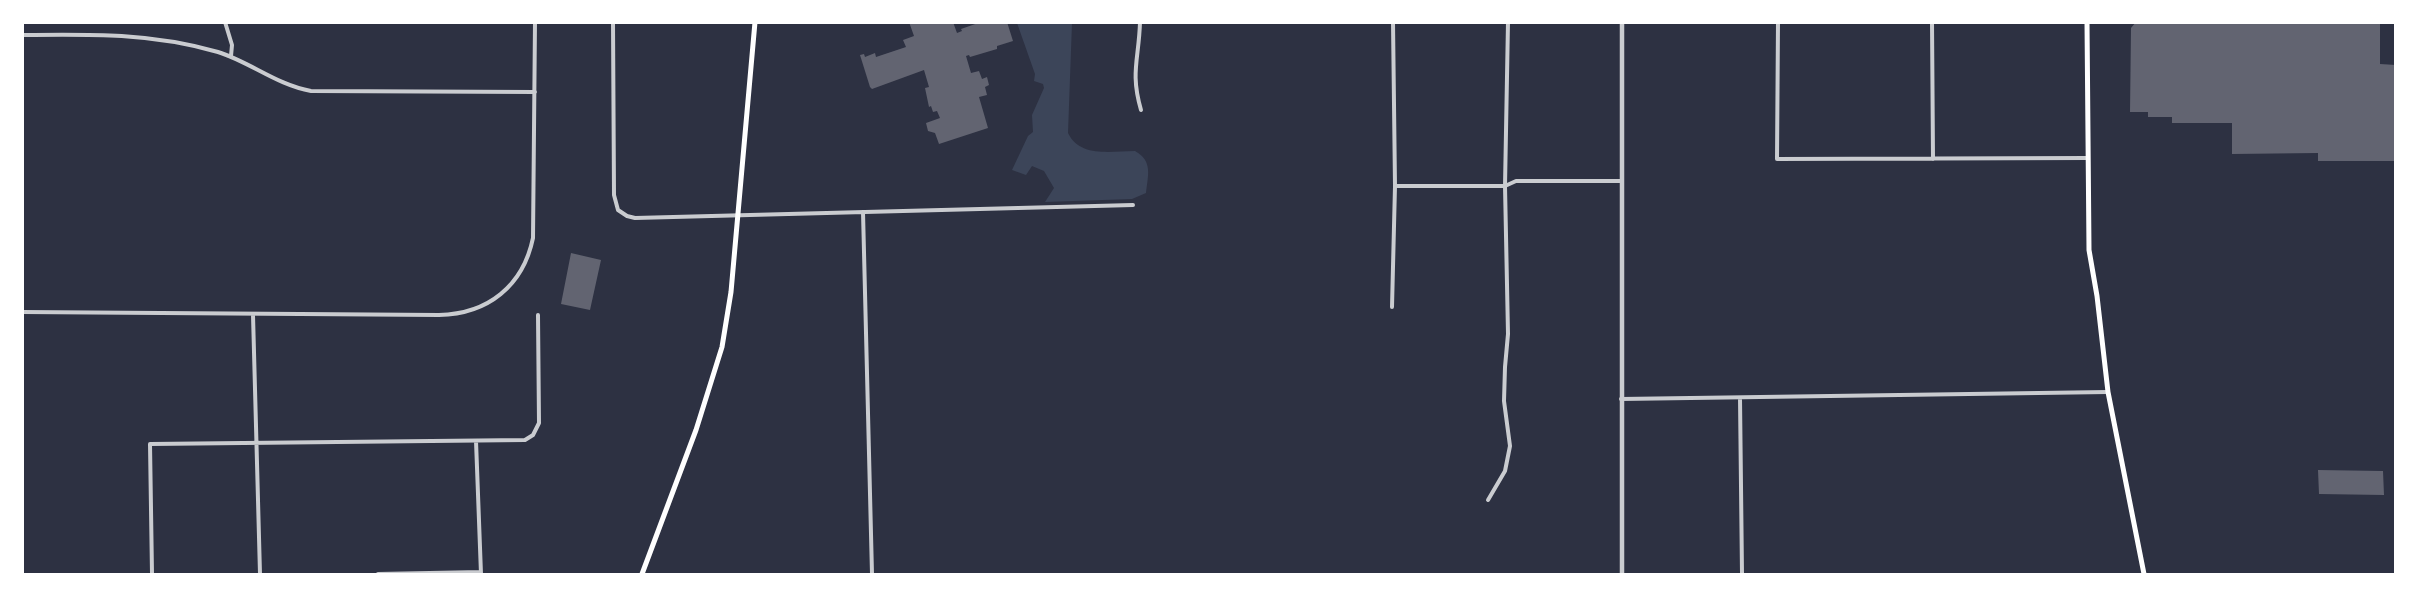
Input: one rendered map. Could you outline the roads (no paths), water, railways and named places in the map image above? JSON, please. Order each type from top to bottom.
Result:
[{"type":"main road","points":[[642,574],[697,428],[722,347],[731,292],[755,22]]},
{"type":"main road","points":[[2087,22],[2089,250],[2097,296],[2108,392],[2144,574]]},
{"type":"street","points":[[225,22],[232,45],[231,57]]},
{"type":"street","points":[[22,312],[439,315],[467,313],[495,299],[515,279],[528,255],[533,238],[535,22]]},
{"type":"street","points":[[613,22],[612,177],[615,203],[618,210],[627,216],[635,218],[1133,205]]},
{"type":"street","points":[[1140,22],[1134,77],[1141,110]]},
{"type":"street","points":[[1392,308],[1395,186],[1393,22]]},
{"type":"street","points":[[1488,500],[1505,471],[1510,446],[1504,401],[1504,366],[1508,334],[1505,186],[1508,22]]},
{"type":"street","points":[[1622,22],[1622,574]]},
{"type":"street","points":[[1778,22],[1777,159],[2088,158]]},
{"type":"street","points":[[1932,22],[1933,159]]},
{"type":"street","points":[[22,35],[141,36],[169,40],[231,57],[285,84],[311,91],[535,92]]},
{"type":"street","points":[[1395,186],[1505,186],[1516,181],[1622,181]]},
{"type":"street","points":[[863,212],[872,574]]},
{"type":"street","points":[[253,315],[260,574]]},
{"type":"street","points":[[152,574],[150,444],[525,440],[533,435],[539,423],[538,315]]},
{"type":"street","points":[[1622,399],[2108,392]]},
{"type":"street","points":[[1740,398],[1742,574]]},
{"type":"street","points":[[378,574],[481,573],[476,441]]}]
